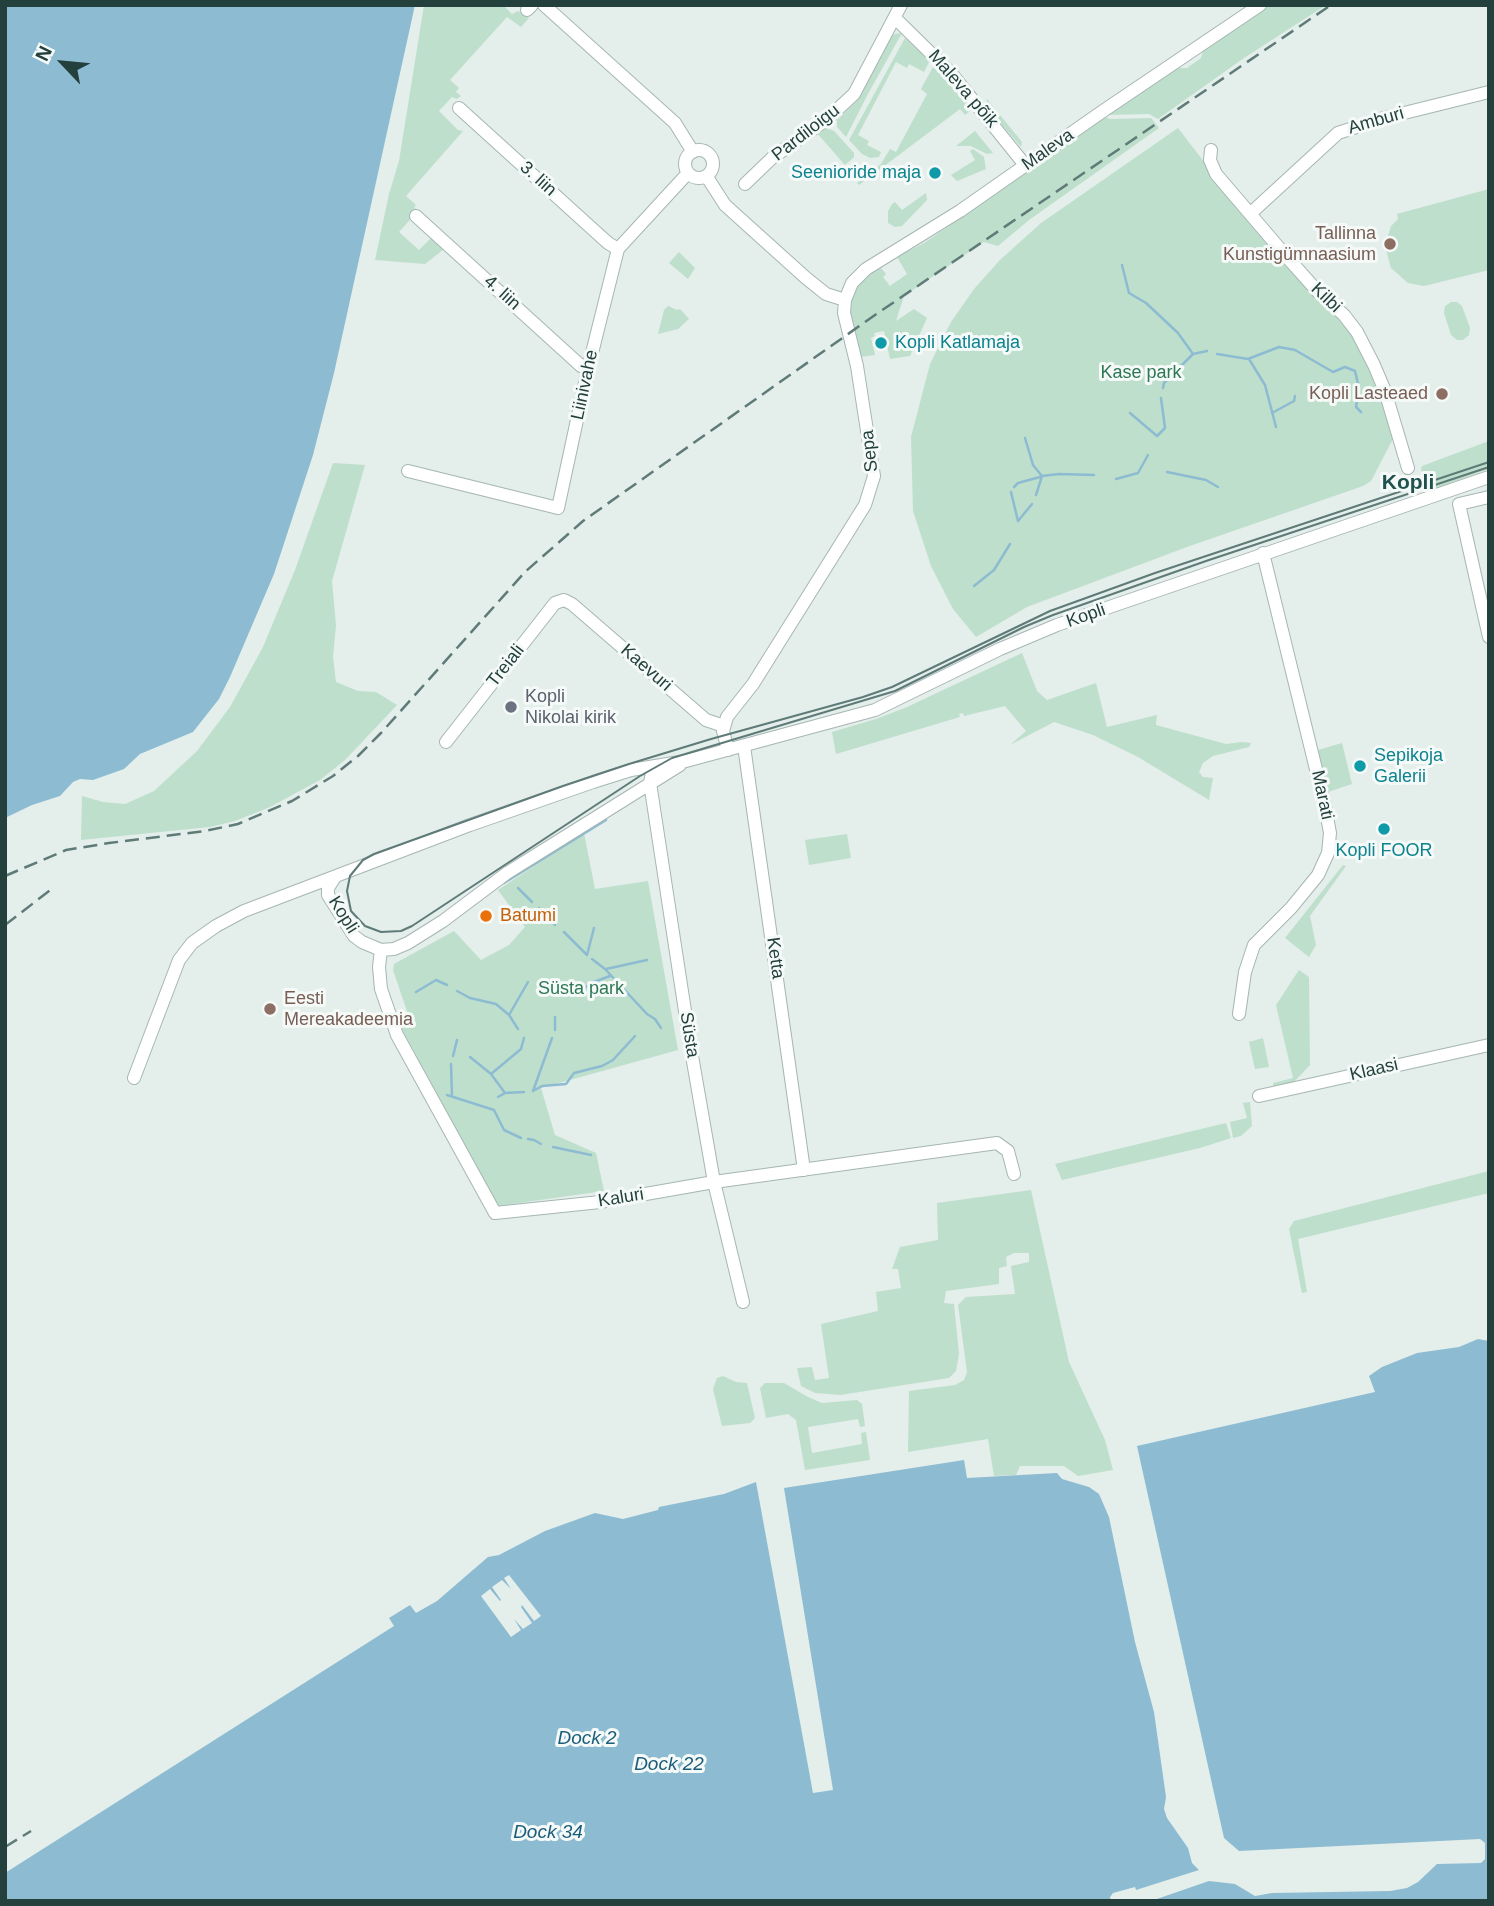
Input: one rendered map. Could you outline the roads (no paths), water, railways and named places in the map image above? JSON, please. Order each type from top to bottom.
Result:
[{"type":"street","points":[[544,5],[675,123],[693,152]]},
{"type":"street","name":"Pardiloigu","points":[[746,184],[772,158],[827,119],[854,94],[901,5]]},
{"type":"street","name":"Maleva","points":[[845,300],[852,284],[866,270],[960,211],[1260,5]]},
{"type":"street","name":"Maleva põik","points":[[895,18],[951,72],[1025,165]]},
{"type":"street","name":"Amburi","points":[[1251,213],[1338,133],[1489,92]]},
{"type":"street","name":"3. liin","points":[[459,108],[608,243],[618,249]]},
{"type":"street","name":"Kilbi","points":[[1211,150],[1210,160],[1216,174],[1319,293],[1344,315],[1357,332],[1385,391],[1408,468]]},
{"type":"street","points":[[704,151],[713,159],[713,167],[706,177],[695,178],[688,173],[686,161],[693,152],[704,151]]},
{"type":"street","name":"Liinivahe","points":[[408,471],[558,508],[588,369],[618,249],[688,173]]},
{"type":"street","points":[[706,177],[725,205],[806,278],[826,294],[845,300]]},
{"type":"street","name":"4. liin","points":[[416,216],[581,366],[588,369]]},
{"type":"street","name":"Sepa","points":[[724,726],[865,505],[874,475],[862,394],[844,313],[845,300]]},
{"type":"street","name":"Kopli","points":[[686,761],[507,873],[443,921],[394,949],[382,950],[354,936],[328,895],[328,888],[335,877],[560,793],[631,770],[686,761],[875,710],[1000,649],[1057,625],[1489,477]]},
{"type":"street","points":[[1488,628],[1460,504],[1489,497]]},
{"type":"street","name":"Marati","points":[[1239,1014],[1245,972],[1254,945],[1291,908],[1318,875],[1328,853],[1330,833],[1264,553]]},
{"type":"street","name":"Treiali","points":[[446,742],[555,603],[564,600],[572,604]]},
{"type":"street","name":"Kaevuri","points":[[572,604],[701,716],[724,726]]},
{"type":"street","points":[[724,726],[728,750]]},
{"type":"street","name":"Ketta","points":[[744,746],[804,1170]]},
{"type":"street","name":"Süsta","points":[[649,767],[652,772],[650,783],[691,1050],[714,1182],[743,1302]]},
{"type":"street","points":[[134,1079],[179,960],[192,943],[216,926],[278,898],[335,877]]},
{"type":"street","points":[[278,898],[310,892],[322,895],[332,904]]},
{"type":"street","name":"Kaluri","points":[[382,950],[379,967],[381,989],[397,1035],[495,1213],[600,1202],[714,1182],[997,1143],[1008,1151],[1014,1174]]},
{"type":"street","name":"Klaasi","points":[[1259,1096],[1489,1045]]},
{"type":"water","points":[[5,5],[415,5],[334,373],[313,455],[274,574],[219,699],[193,732],[140,754],[124,769],[93,780],[80,779],[73,782],[60,796],[5,818]]},
{"type":"water","points":[[1478,1339],[1489,1341],[1489,1901],[1151,1901],[1209,1881],[1235,1884],[1255,1896],[1272,1893],[1390,1891],[1407,1888],[1418,1882],[1437,1864],[1481,1863],[1485,1859],[1485,1843],[1480,1839],[1239,1851],[1224,1838],[1137,1446],[1375,1392],[1369,1376],[1382,1367],[1417,1353],[1459,1347]]},
{"type":"water","points":[[964,1460],[967,1478],[1057,1473],[1062,1479],[1089,1487],[1099,1494],[1109,1517],[1135,1642],[1154,1712],[1166,1797],[1164,1809],[1167,1818],[1188,1848],[1192,1863],[1199,1870],[1136,1890],[1135,1887],[1113,1893],[1111,1901],[5,1901],[5,1873],[394,1626],[389,1618],[410,1605],[416,1613],[437,1601],[488,1557],[499,1555],[545,1531],[595,1513],[623,1519],[658,1510],[659,1507],[724,1494],[756,1482],[813,1793],[833,1790],[784,1488]]},
{"type":"waterway","points":[[1122,265],[1129,293],[1146,303],[1178,333],[1193,354]]},
{"type":"waterway","points":[[1217,354],[1248,359],[1279,347],[1295,350],[1333,372],[1345,367],[1355,371],[1359,388],[1356,407],[1361,412]]},
{"type":"waterway","points":[[1163,388],[1164,383],[1193,354],[1207,351]]},
{"type":"waterway","points":[[1249,359],[1265,385],[1276,427]]},
{"type":"waterway","points":[[1272,413],[1294,401],[1295,396]]},
{"type":"waterway","points":[[1130,413],[1157,436],[1165,428],[1161,398]]},
{"type":"waterway","points":[[1025,438],[1033,465],[1042,476]]},
{"type":"waterway","points":[[1116,479],[1138,473],[1148,455]]},
{"type":"waterway","points":[[1167,472],[1206,480],[1218,487]]},
{"type":"waterway","points":[[1036,495],[1042,476],[1094,475]]},
{"type":"waterway","points":[[1014,487],[1018,483],[1040,477]]},
{"type":"waterway","points":[[1011,492],[1018,521],[1032,504]]},
{"type":"waterway","points":[[974,586],[994,570],[1010,544]]},
{"type":"waterway","points":[[504,883],[606,820]]},
{"type":"waterway","points":[[518,888],[532,902]]},
{"type":"waterway","points":[[539,908],[555,925]]},
{"type":"waterway","points":[[564,932],[587,955],[594,928]]},
{"type":"waterway","points":[[592,959],[605,969],[661,1028]]},
{"type":"waterway","points":[[606,969],[647,960]]},
{"type":"waterway","points":[[582,990],[591,983],[610,976]]},
{"type":"waterway","points":[[416,992],[436,980],[447,985]]},
{"type":"waterway","points":[[509,1015],[528,982]]},
{"type":"waterway","points":[[457,991],[470,998],[496,1004],[509,1015],[518,1029]]},
{"type":"waterway","points":[[555,1017],[555,1030]]},
{"type":"waterway","points":[[533,1091],[542,1086],[566,1084],[574,1073],[602,1066],[613,1060],[635,1036]]},
{"type":"waterway","points":[[491,1074],[521,1049],[524,1038]]},
{"type":"waterway","points":[[533,1091],[552,1038]]},
{"type":"waterway","points":[[453,1056],[457,1040]]},
{"type":"waterway","points":[[470,1057],[491,1074],[505,1093]]},
{"type":"waterway","points":[[451,1064],[452,1096]]},
{"type":"waterway","points":[[498,1097],[505,1093],[524,1092]]},
{"type":"waterway","points":[[447,1095],[494,1110],[504,1130],[521,1138]]},
{"type":"waterway","points":[[528,1139],[541,1144]]},
{"type":"waterway","points":[[553,1147],[591,1155]]},
{"type":"tram line","points":[[1489,462],[1155,573],[1050,611],[892,687],[629,764],[374,854],[363,860],[350,876],[347,891],[351,911],[365,926],[381,932],[401,931],[672,758],[895,691],[1053,615],[1489,467]]},
{"type":"railway","points":[[5,876],[66,850],[238,824],[292,801],[333,776],[381,733],[525,572],[583,521],[875,315],[1331,5]]},
{"type":"railway","points":[[5,925],[53,888]]},
{"type":"railway","points":[[5,1847],[31,1831]]},
{"type":"place","name":"Seenioride maja","points":[[935,173]]},
{"type":"place","name":"Tallinna Kunstigümnaasium","points":[[1390,244]]},
{"type":"place","name":"Kopli Katlamaja","points":[[881,343]]},
{"type":"place","name":"Kopli Lasteaed","points":[[1442,394]]},
{"type":"place","name":"Kopli Nikolai kirik","points":[[511,707]]},
{"type":"place","name":"Sepikoja Galerii","points":[[1360,766]]},
{"type":"place","name":"Kopli FOOR","points":[[1384,829]]},
{"type":"place","name":"Batumi","points":[[486,916]]},
{"type":"place","name":"Eesti Mereakadeemia","points":[[270,1009]]},
{"type":"district","name":"Kopli","points":[[1408,483]]},
{"type":"park label","name":"Kase park","points":[[1141,373]]},
{"type":"park label","name":"Süsta park","points":[[581,989]]},
{"type":"water label","name":"Dock 2","points":[[587,1739]]},
{"type":"water label","name":"Dock 22","points":[[669,1765]]},
{"type":"water label","name":"Dock 34","points":[[548,1833]]}]
